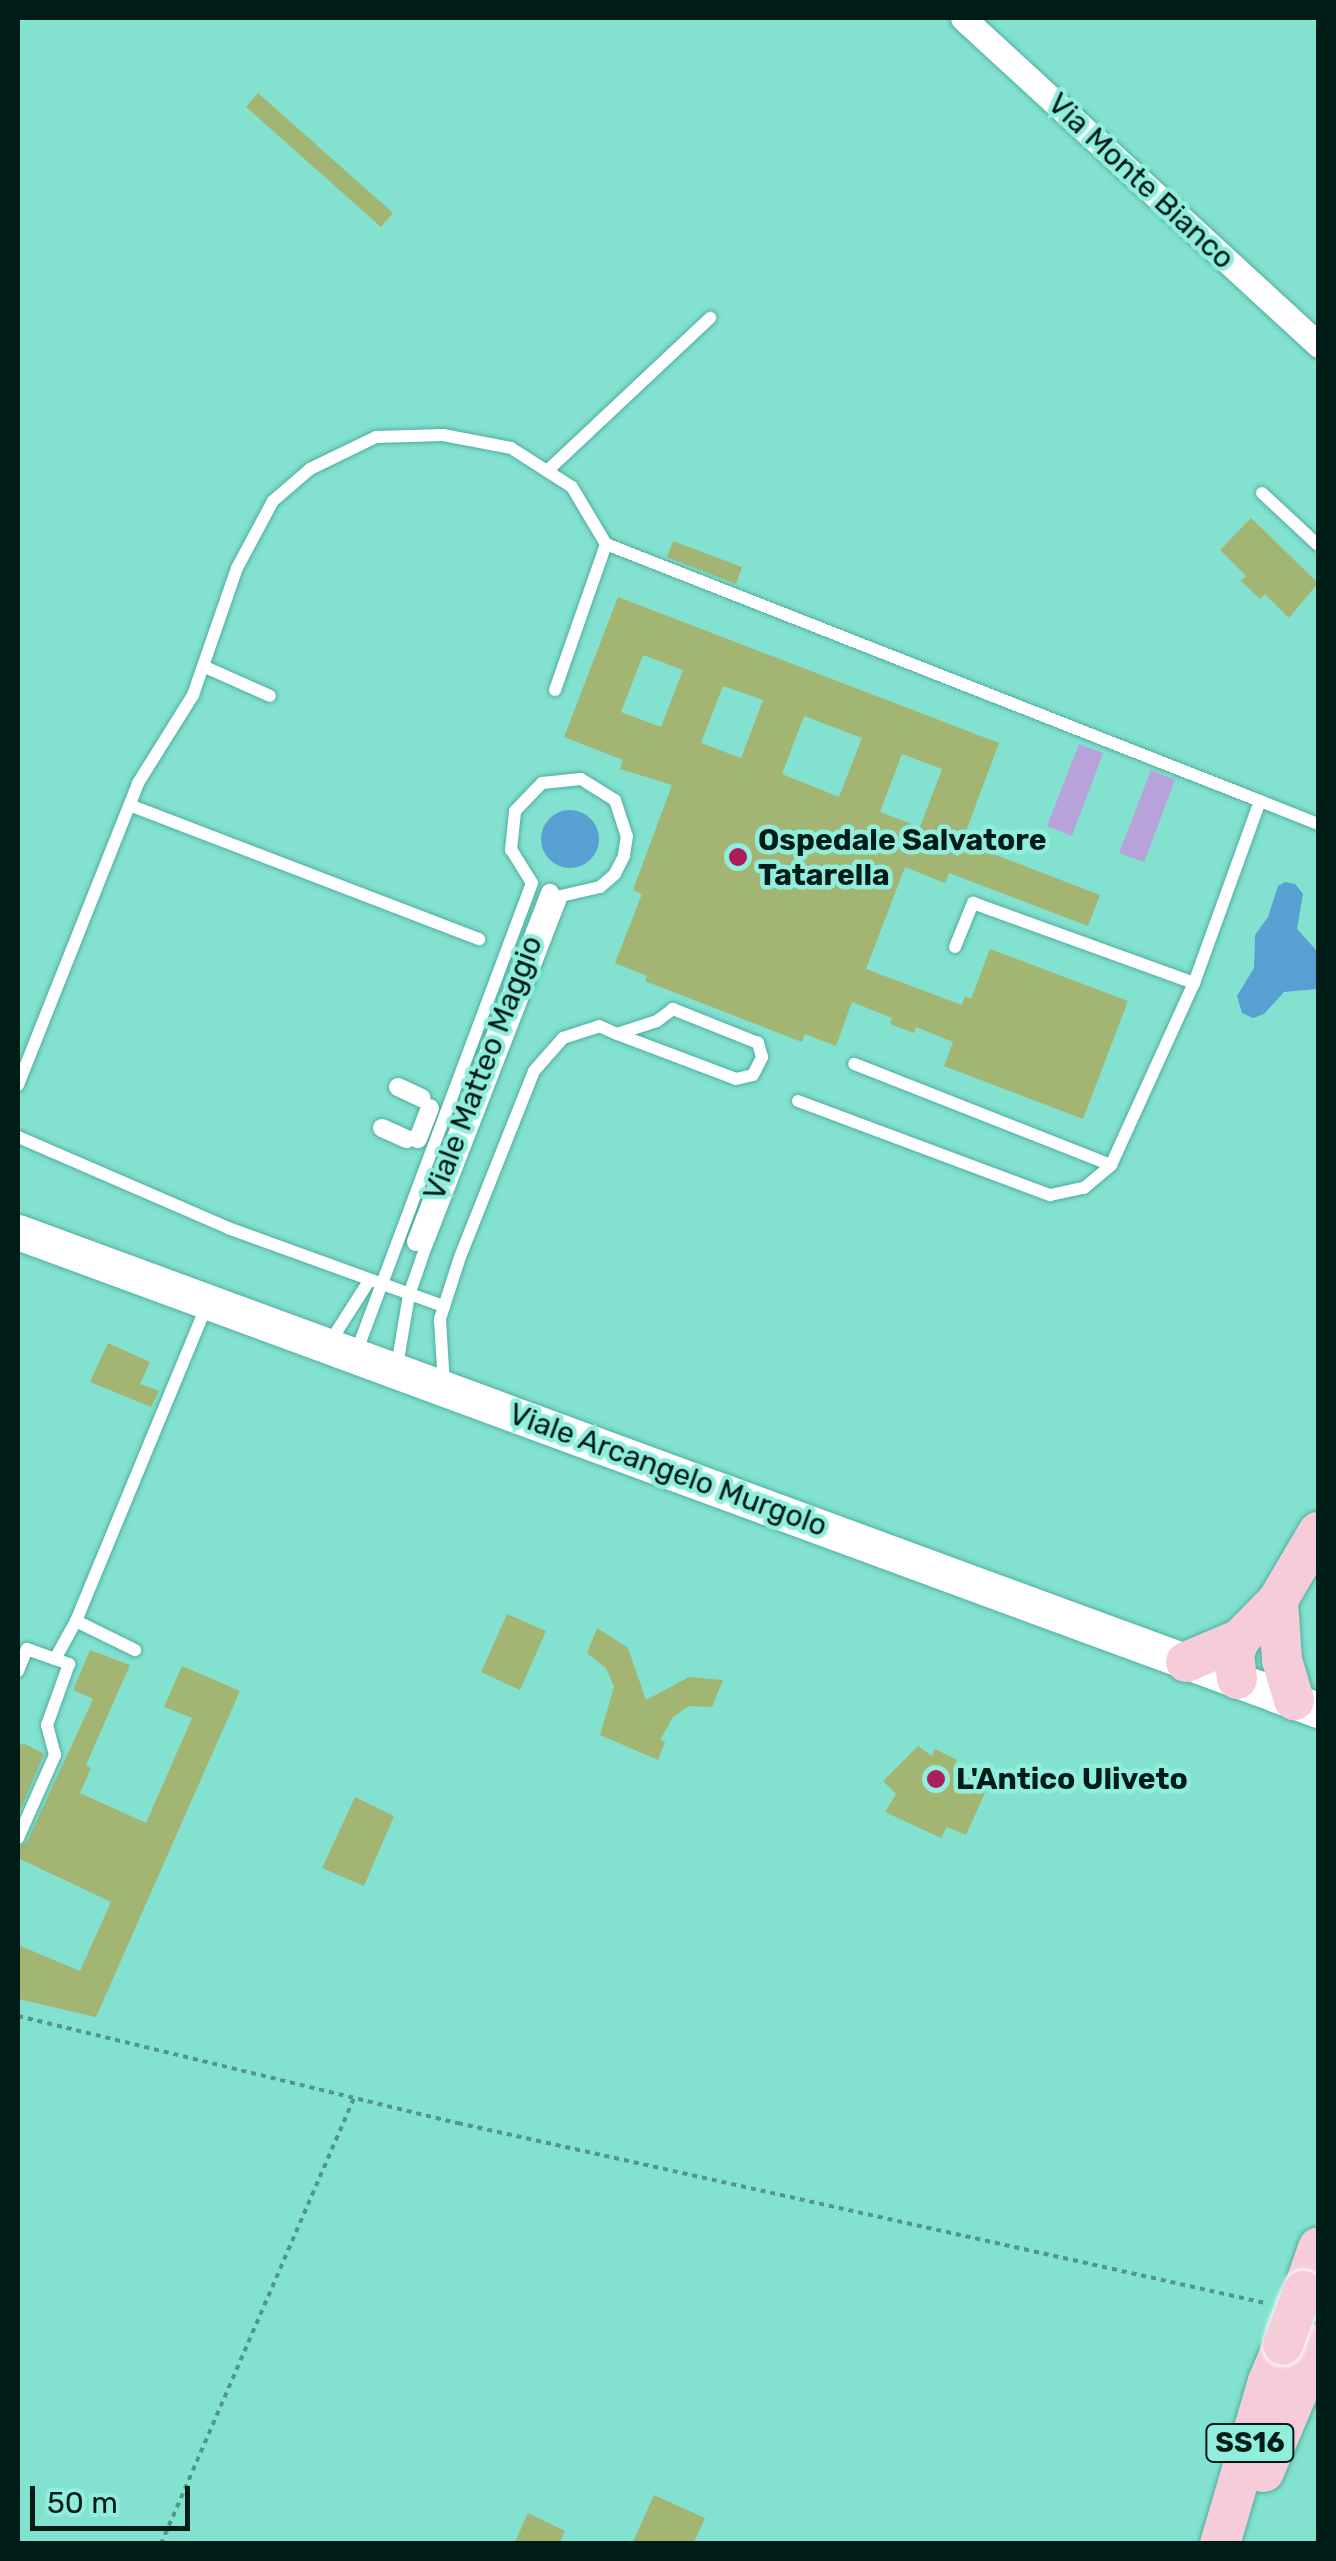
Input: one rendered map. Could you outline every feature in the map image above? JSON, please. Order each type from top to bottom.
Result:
[{"type":"highway","points":[[1186,1662],[1239,1659],[1279,1616],[1318,1532]]},
{"type":"highway","points":[[1279,1616],[1306,1705]]},
{"type":"highway","name":"SS16","points":[[1241,2544],[1300,2346],[1301,2296],[1318,2248]]},
{"type":"highway","name":"SS16","points":[[1220,2544],[1268,2381],[1300,2346]]},
{"type":"main road","name":"Viale Arcangelo Murgolo","points":[[18,1232],[343,1348],[1186,1662]]},
{"type":"main road","points":[[1239,1659],[1306,1705]]},
{"type":"street","name":"Via Monte Bianco","points":[[963,18],[1318,346]]},
{"type":"street","name":"Viale Matteo Maggio","points":[[416,1242],[449,1133],[550,893]]},
{"type":"street","points":[[382,1128],[412,1139],[426,1103],[398,1087]]},
{"type":"lane","points":[[547,470],[710,318]]},
{"type":"lane","points":[[18,1085],[138,783],[205,667],[216,622],[244,555],[273,501],[310,469],[376,437],[442,434],[511,448],[572,487],[606,544],[1127,755],[1318,824]]},
{"type":"lane","points":[[1262,493],[1318,545]]},
{"type":"lane","points":[[556,690],[606,544]]},
{"type":"lane","points":[[205,667],[270,696]]},
{"type":"lane","points":[[343,1348],[449,1133],[532,883],[511,850],[515,811],[542,783],[581,779],[600,786],[624,817],[624,856],[615,874],[600,887],[562,896],[409,1295],[397,1369]]},
{"type":"lane","points":[[798,1101],[1050,1195],[1084,1188],[1111,1165],[1194,983],[1260,802]]},
{"type":"lane","points":[[132,806],[479,939]]},
{"type":"lane","points":[[956,947],[973,903],[1194,983]]},
{"type":"lane","points":[[444,1388],[440,1319],[444,1306],[534,1071],[564,1038],[599,1026],[617,1034],[736,1079],[753,1075],[762,1057],[758,1043],[673,1008],[656,1021],[617,1034]]},
{"type":"lane","points":[[854,1064],[1111,1165]]},
{"type":"lane","points":[[18,1137],[116,1182],[376,1284],[444,1306]]},
{"type":"lane","points":[[343,1348],[376,1284]]},
{"type":"lane","points":[[55,1659],[76,1622],[208,1301]]},
{"type":"lane","points":[[76,1622],[135,1650]]},
{"type":"lane","points":[[18,1671],[27,1649],[69,1664],[48,1725],[55,1756],[18,1838]]},
{"type":"path","points":[[18,2016],[355,2096],[1301,2296]]},
{"type":"path","points":[[161,2544],[355,2096]]},
{"type":"shaded area","points":[[1079,744],[1103,753],[1072,836],[1047,826]]},
{"type":"shaded area","points":[[1151,770],[1175,780],[1144,862],[1119,853]]},
{"type":"water","points":[[570,810],[590,819],[599,839],[590,859],[570,868],[550,859],[541,839],[550,819]]},
{"type":"water","points":[[1285,882],[1295,884],[1303,894],[1297,929],[1318,952],[1318,989],[1284,992],[1264,1014],[1253,1018],[1242,1013],[1237,996],[1254,968],[1255,935],[1268,917],[1278,886]]},
{"type":"building","points":[[258,93],[393,213],[381,227],[246,107]]},
{"type":"building","points":[[1251,518],[1318,583],[1289,618],[1265,594],[1260,599],[1241,581],[1246,576],[1220,550]]},
{"type":"building","points":[[673,541],[742,567],[736,584],[667,557]]},
{"type":"building","name":"Ospedale Salvatore Tatarella","points":[[618,597],[999,743],[962,842],[1100,895],[1088,926],[949,873],[945,883],[905,867],[866,969],[962,1005],[965,996],[971,999],[990,949],[1128,1001],[1083,1119],[944,1066],[953,1042],[916,1027],[914,1033],[890,1024],[892,1018],[852,1002],[836,1046],[805,1034],[802,1042],[645,981],[647,976],[615,963],[642,894],[633,890],[672,785],[620,769],[623,760],[564,737]],"holes":[[[643,655],[683,670],[661,727],[621,712]],[[723,686],[763,700],[741,758],[701,743]],[[804,716],[862,738],[839,797],[782,774]],[[902,754],[942,769],[920,827],[880,812]]]},
{"type":"building","points":[[108,1343],[150,1362],[140,1384],[159,1391],[151,1407],[90,1382]]},
{"type":"building","points":[[507,1614],[546,1631],[520,1690],[481,1672]]},
{"type":"building","points":[[597,1628],[628,1648],[646,1700],[689,1677],[723,1680],[712,1707],[689,1706],[673,1717],[660,1740],[665,1742],[658,1760],[600,1735],[614,1687],[606,1668],[587,1653]]},
{"type":"building","points":[[90,1650],[130,1665],[86,1765],[91,1768],[80,1793],[146,1823],[192,1718],[164,1707],[182,1666],[240,1691],[96,2017],[18,1999],[18,1945],[80,1971],[111,1902],[18,1858],[18,1848],[27,1842],[93,1699],[73,1690]]},
{"type":"building","points":[[25,1744],[44,1754],[18,1815],[18,1745]]},
{"type":"building","points":[[918,1746],[932,1756],[935,1749],[957,1760],[953,1769],[988,1786],[966,1835],[947,1827],[941,1838],[885,1812],[896,1794],[883,1781]]},
{"type":"building","points":[[355,1797],[394,1816],[364,1886],[322,1868]]},
{"type":"building","points":[[654,2495],[705,2518],[693,2544],[632,2544]]},
{"type":"building","points":[[528,2513],[565,2531],[559,2544],[514,2544]]},
{"type":"place","name":"Ospedale Salvatore Tatarella","points":[[738,857]]},
{"type":"place","name":"L'Antico Uliveto","points":[[936,1779]]}]
